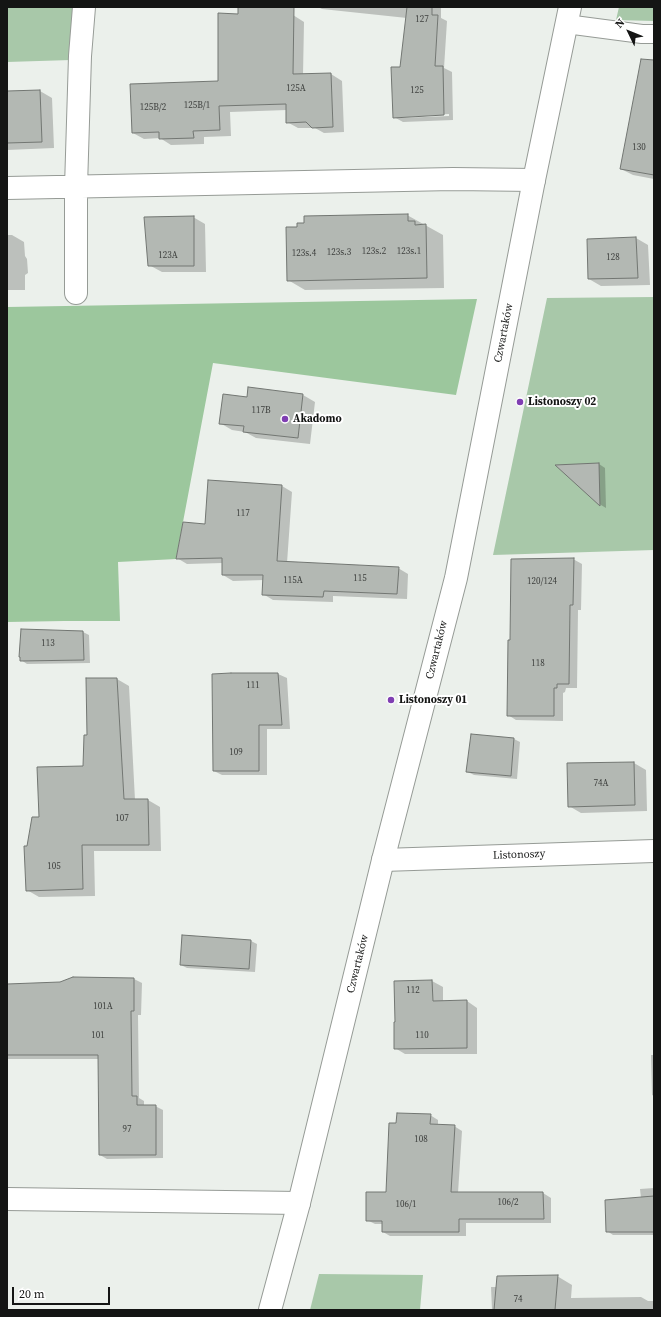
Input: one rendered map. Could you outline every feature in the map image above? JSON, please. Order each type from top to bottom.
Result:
[{"type":"street","points":[[76,293],[76,187],[80,56],[84,7]]},
{"type":"street","name":"Czwartaków","points":[[270,1310],[299,1203],[383,860],[456,578],[534,180],[568,16]]},
{"type":"street","points":[[7,188],[445,179],[534,180]]},
{"type":"street","name":"Listonoszy","points":[[383,860],[654,851]]},
{"type":"street","points":[[7,1199],[299,1203]]},
{"type":"lane","points":[[568,16],[642,34],[654,34]]},
{"type":"green space","points":[[7,7],[75,7],[71,60],[7,62]]},
{"type":"green space","points":[[619,7],[654,7],[654,21],[616,20]]},
{"type":"green space","points":[[654,297],[654,550],[493,555],[547,298]]},
{"type":"green space","points":[[477,299],[456,395],[213,363],[176,559],[118,562],[120,621],[7,622],[7,307]]},
{"type":"green space","points":[[319,1274],[423,1275],[420,1310],[310,1310]]},
{"type":"building","points":[[238,7],[294,7],[293,74],[331,73],[333,127],[312,128],[306,122],[286,123],[286,104],[219,106],[220,130],[193,131],[194,138],[159,139],[159,132],[132,133],[130,84],[218,81],[218,13],[238,14]]},
{"type":"building","points":[[407,7],[432,7],[432,15],[438,15],[435,66],[443,66],[444,115],[393,118],[391,67],[400,67]]},
{"type":"building","points":[[641,59],[654,60],[654,175],[620,169]]},
{"type":"building","points":[[40,90],[42,142],[7,143],[7,91]]},
{"type":"building","points":[[408,214],[408,221],[415,221],[415,225],[426,224],[427,278],[287,281],[286,227],[297,227],[297,223],[304,223],[304,216]]},
{"type":"building","points":[[194,216],[194,266],[148,266],[144,217]]},
{"type":"building","points":[[636,237],[638,278],[588,279],[587,239]]},
{"type":"building","points":[[248,387],[303,394],[298,438],[243,432],[244,426],[219,424],[223,394],[247,397]]},
{"type":"building","points":[[599,463],[600,506],[555,465]]},
{"type":"building","points":[[208,480],[282,485],[277,561],[399,567],[397,594],[324,591],[323,597],[262,595],[263,575],[222,575],[222,558],[176,559],[183,522],[205,524]]},
{"type":"building","points":[[574,558],[573,605],[570,605],[569,684],[557,684],[557,688],[554,688],[554,716],[507,716],[511,559]]},
{"type":"building","points":[[21,629],[83,631],[84,660],[20,661]]},
{"type":"building","points":[[278,673],[282,725],[259,725],[259,771],[213,771],[212,674]]},
{"type":"building","points":[[86,678],[117,678],[124,799],[148,799],[149,845],[82,845],[83,889],[26,891],[24,846],[27,846],[32,817],[39,817],[37,767],[83,766],[84,735],[87,735]]},
{"type":"building","points":[[471,734],[514,738],[511,776],[466,772]]},
{"type":"building","points":[[634,762],[635,805],[568,807],[567,763]]},
{"type":"building","points":[[182,935],[251,940],[249,969],[180,965]]},
{"type":"building","points":[[73,977],[134,978],[134,1011],[131,1011],[132,1096],[137,1096],[137,1105],[156,1105],[156,1155],[99,1155],[98,1055],[7,1055],[7,984],[60,982]]},
{"type":"building","points":[[432,980],[433,1001],[467,1000],[467,1048],[394,1049],[394,981]]},
{"type":"building","points":[[397,1113],[431,1114],[430,1124],[455,1125],[451,1192],[543,1192],[544,1219],[459,1219],[459,1232],[382,1232],[382,1221],[366,1221],[366,1192],[386,1192],[389,1123],[396,1123]]},
{"type":"building","points":[[654,1196],[654,1232],[606,1232],[605,1200]]},
{"type":"building","points":[[558,1275],[555,1310],[494,1310],[497,1276]]},
{"type":"place","name":"Listonoszy 02","points":[[520,402]]},
{"type":"place","name":"Akadomo","points":[[285,419]]},
{"type":"place","name":"Listonoszy 01","points":[[391,700]]}]
